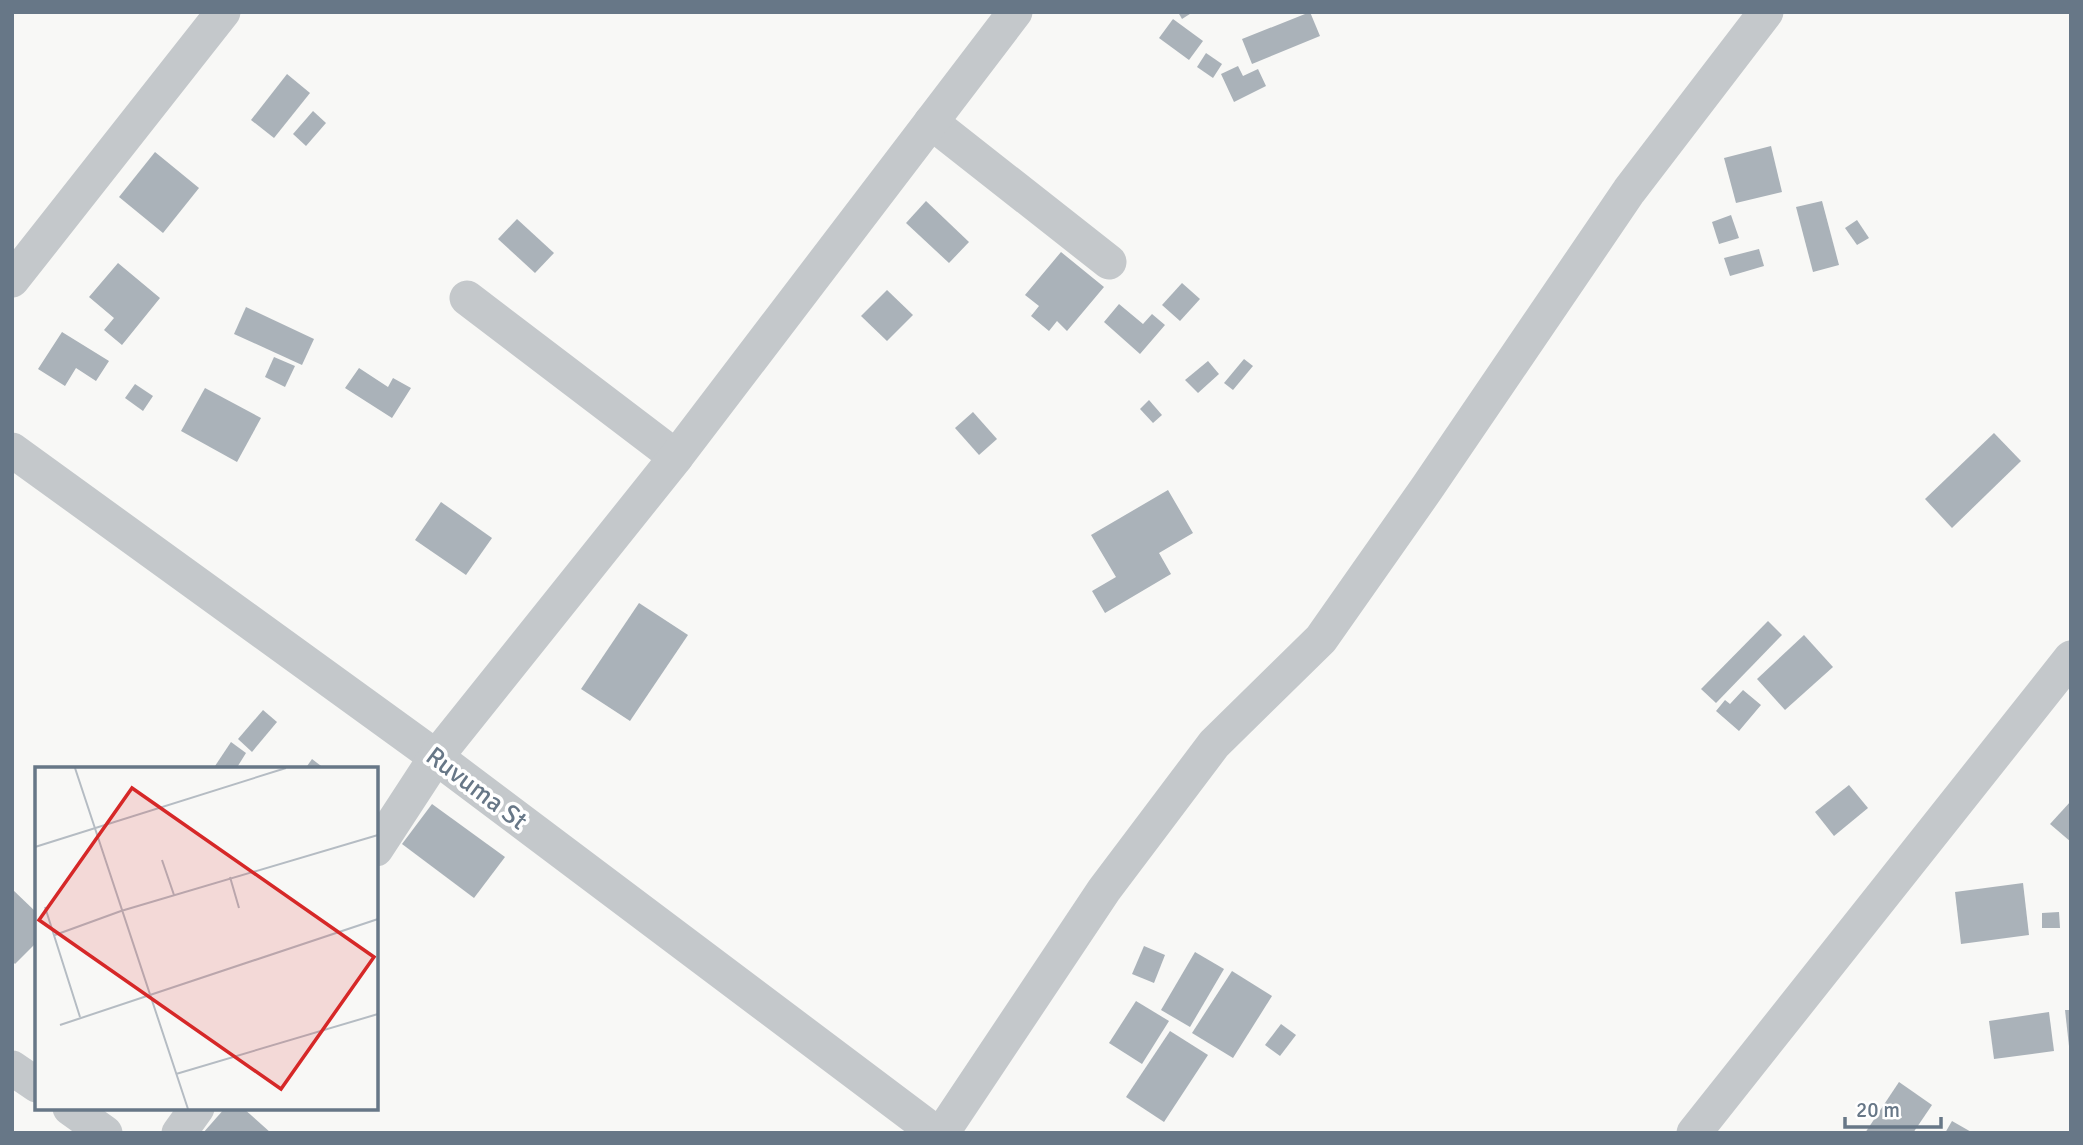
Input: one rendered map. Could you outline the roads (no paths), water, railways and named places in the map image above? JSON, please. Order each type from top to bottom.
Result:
[{"type":"street","points":[[12,280],[223,12]]},
{"type":"street","points":[[378,846],[436,757],[676,457],[1015,12]]},
{"type":"street","points":[[943,1133],[1104,890],[1214,744],[1321,639],[1629,191],[1766,12]]},
{"type":"street","points":[[931,122],[1109,262]]},
{"type":"street","points":[[467,298],[676,457]]},
{"type":"street","name":"Ruvuma St","points":[[12,450],[436,757],[936,1133]]},
{"type":"street","points":[[1694,1133],[2071,658]]},
{"type":"street","points":[[12,1068],[35,1084]]},
{"type":"street","points":[[73,1110],[105,1133]]},
{"type":"street","points":[[179,1133],[196,1110]]}]
